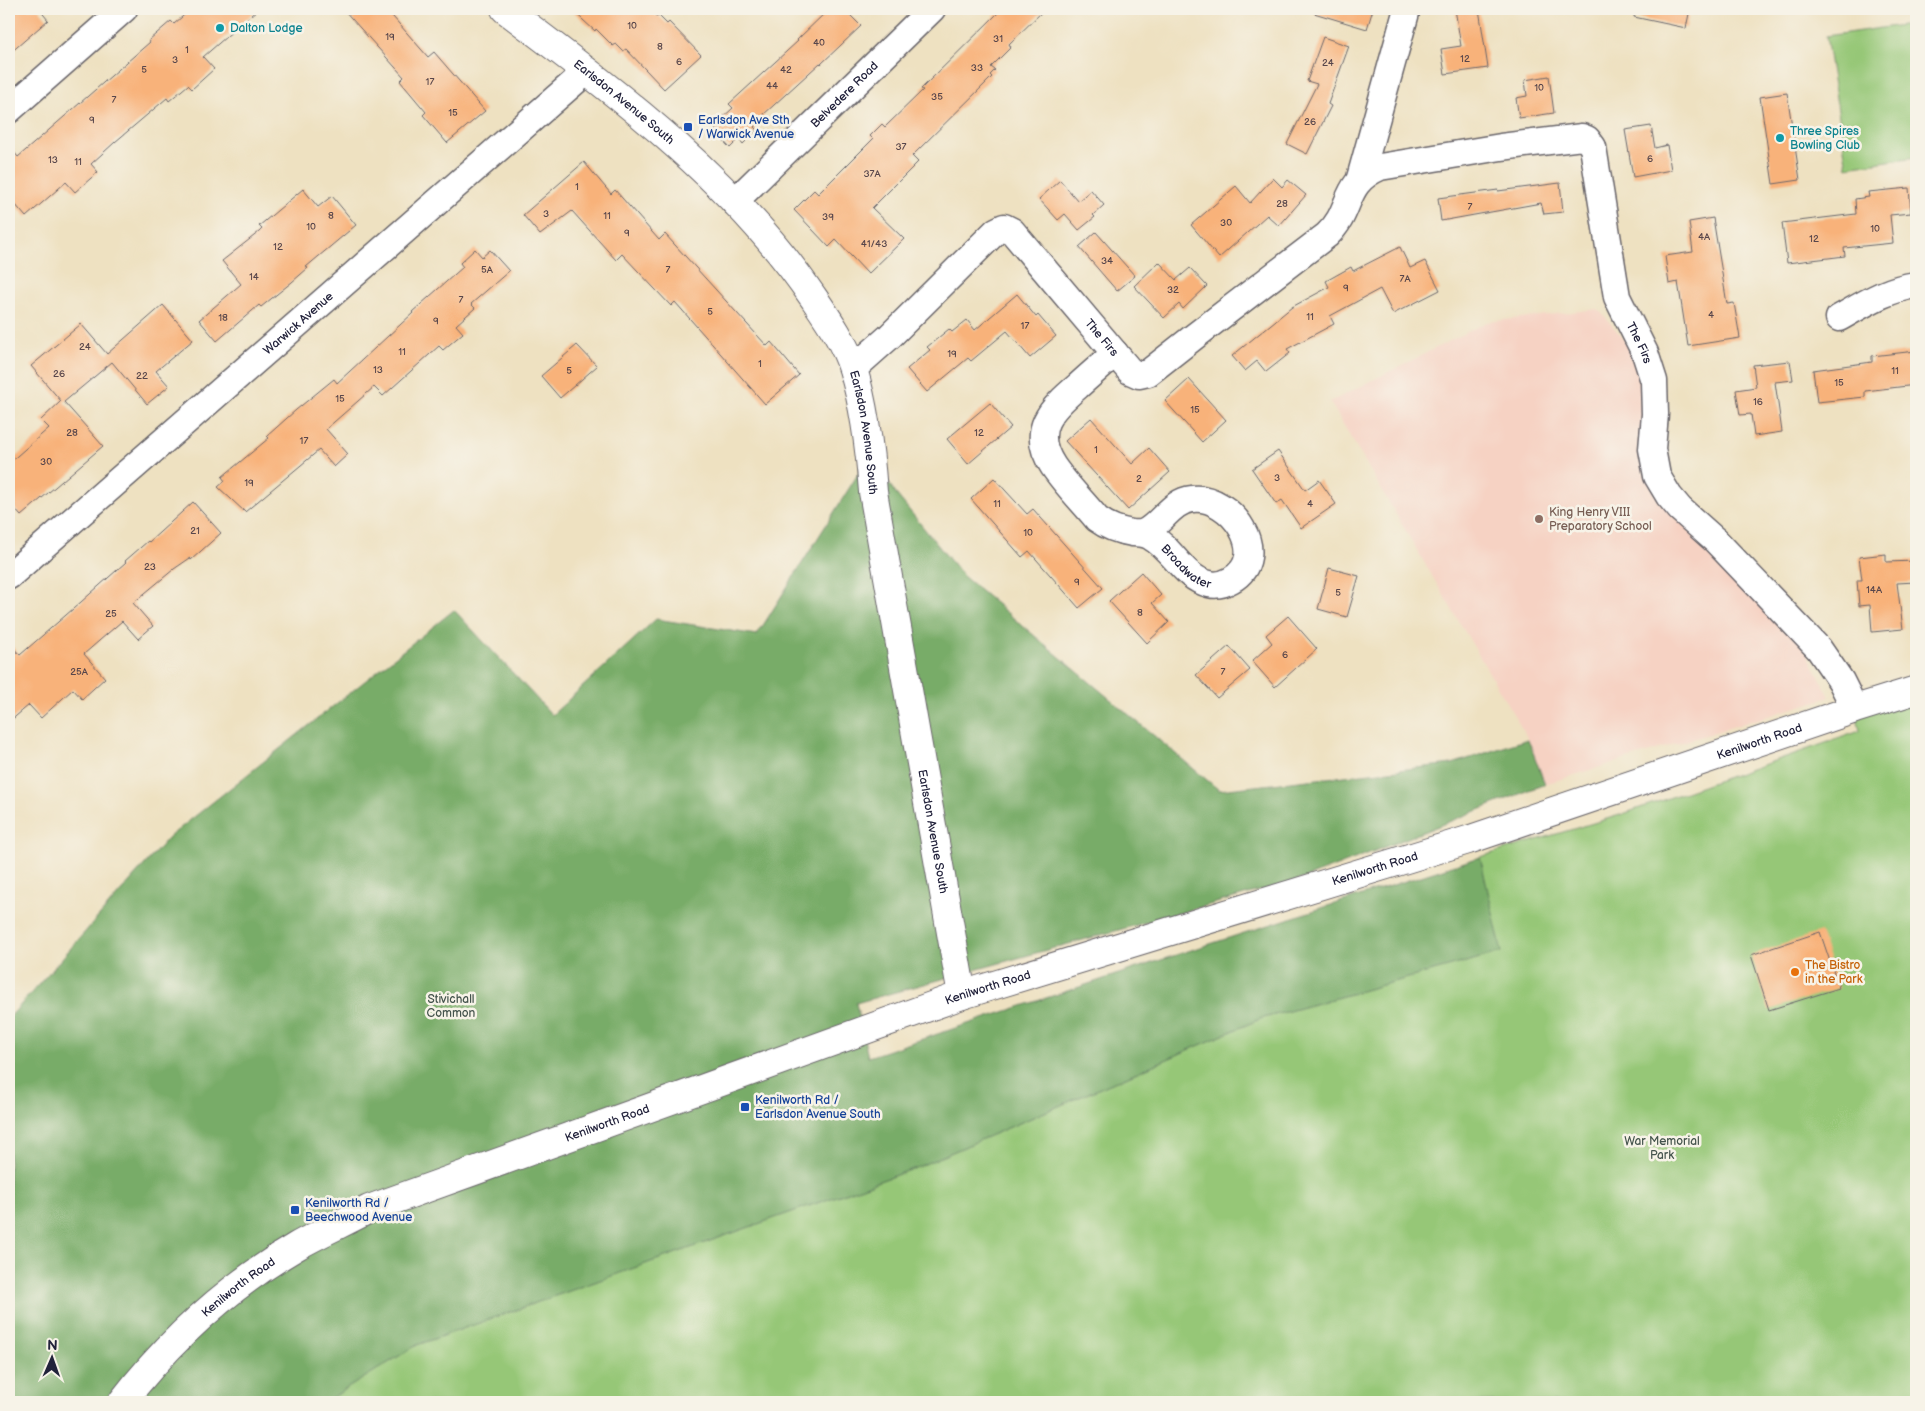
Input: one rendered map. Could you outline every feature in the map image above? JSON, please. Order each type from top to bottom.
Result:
[{"type":"main road","name":"Earlsdon Avenue South","points":[[504,9],[587,71],[671,140],[734,202],[800,278],[844,346],[853,369],[870,455],[873,492],[962,995]]},
{"type":"main road","name":"Kenilworth Road","points":[[122,1402],[143,1375],[192,1324],[246,1281],[297,1246],[369,1210],[903,1018],[962,995],[1468,840],[1916,690]]},
{"type":"street","points":[[9,110],[124,9]]},
{"type":"street","name":"Belvedere Road","points":[[734,202],[932,9]]},
{"type":"street","name":"The Firs","points":[[853,369],[890,337],[996,230],[1004,228],[1012,232],[1134,374],[1148,373],[1333,230],[1342,217],[1350,195],[1360,178],[1407,9]]},
{"type":"street","name":"Warwick Avenue","points":[[9,576],[587,71]]},
{"type":"street","name":"The Firs","points":[[1360,178],[1380,167],[1576,136],[1582,137],[1590,143],[1593,147],[1617,297],[1645,353],[1654,381],[1655,414],[1652,448],[1653,463],[1659,480],[1680,509],[1716,541],[1819,649],[1831,664],[1855,709]]},
{"type":"street","points":[[1839,318],[1877,296],[1899,288],[1916,285]]},
{"type":"street","points":[[1115,353],[1051,412],[1043,432],[1045,450],[1054,467],[1097,519],[1121,531],[1143,533]]},
{"type":"shaded area","name":"King Henry VIII Preparatory School","points":[[1598,309],[1628,344],[1644,391],[1643,471],[1802,643],[1830,697],[1545,784],[1528,739],[1330,402],[1487,322]]},
{"type":"green space","points":[[1916,23],[1916,157],[1847,167],[1826,36]]},
{"type":"green space","name":"Stivichall Common","points":[[870,455],[896,494],[963,576],[1219,790],[1452,764],[1528,739],[1545,784],[1306,878],[856,1003],[868,1057],[1480,857],[1502,952],[1260,1019],[913,1169],[417,1345],[325,1402],[9,1402],[9,1018],[169,837],[454,610],[552,715],[656,619],[757,635]]},
{"type":"green space","name":"War Memorial Park","points":[[1916,690],[1916,1402],[325,1402],[417,1345],[913,1169],[1260,1019],[1501,952],[1480,857],[1620,815],[1860,731],[1855,709]]},
{"type":"building","points":[[9,9],[39,9],[48,20],[9,54]]},
{"type":"building","points":[[191,9],[258,9],[203,57],[214,69],[192,89],[188,85],[169,101],[167,98],[115,142],[91,164],[98,172],[75,192],[66,182],[26,217],[9,197],[9,146],[18,157],[150,42],[149,40],[171,21],[174,24]]},
{"type":"building","points":[[343,9],[386,9],[428,57],[434,52],[485,111],[447,143],[423,115],[426,112],[400,81],[404,77]]},
{"type":"building","points":[[571,9],[649,9],[667,24],[669,22],[701,55],[664,89],[626,49],[623,51],[616,44],[613,46],[596,29],[595,31]]},
{"type":"building","points":[[829,9],[844,9],[861,26],[763,115],[764,117],[754,127],[757,130],[743,144],[739,139],[730,148],[714,131],[723,123],[720,120],[733,108],[729,104],[798,41]]},
{"type":"building","points":[[1002,9],[1045,9],[1009,44],[1011,47],[991,67],[995,70],[990,75],[992,77],[912,156],[918,162],[872,208],[904,239],[868,274],[836,240],[829,247],[794,210],[814,190],[818,194],[873,139],[870,136],[882,124],[885,127]]},
{"type":"building","points":[[1315,9],[1373,9],[1367,29],[1314,13]]},
{"type":"building","points":[[1455,9],[1479,9],[1488,68],[1445,74],[1441,49],[1461,46]]},
{"type":"building","points":[[1635,9],[1690,9],[1686,28],[1634,17]]},
{"type":"building","points":[[1323,37],[1349,46],[1328,104],[1331,106],[1307,154],[1287,144],[1317,84],[1307,81]]},
{"type":"building","points":[[1549,76],[1554,113],[1519,118],[1516,98],[1527,96],[1525,80]]},
{"type":"building","name":"Three Spires Bowling Club","points":[[1787,93],[1800,180],[1773,184],[1760,97]]},
{"type":"building","points":[[1651,126],[1655,148],[1667,145],[1671,170],[1633,177],[1625,130]]},
{"type":"building","points":[[584,162],[611,194],[615,190],[659,240],[665,234],[767,346],[771,342],[799,375],[765,404],[675,302],[671,306],[622,254],[616,260],[572,211],[540,235],[523,215]]},
{"type":"building","points":[[1273,178],[1282,187],[1288,180],[1306,195],[1279,226],[1267,215],[1219,258],[1191,225],[1236,186],[1250,203]]},
{"type":"building","points":[[1060,180],[1078,201],[1091,190],[1104,205],[1093,215],[1095,217],[1079,230],[1065,214],[1058,220],[1039,199]]},
{"type":"building","points":[[1560,183],[1563,212],[1544,214],[1541,203],[1441,221],[1438,198]]},
{"type":"building","points":[[1909,188],[1911,213],[1890,215],[1893,243],[1844,248],[1845,256],[1787,263],[1782,223],[1856,214],[1855,199],[1869,197],[1868,192]]},
{"type":"building","points":[[303,189],[318,207],[332,196],[356,225],[306,267],[308,268],[292,282],[261,307],[259,305],[217,341],[199,320],[241,284],[222,261],[259,232],[262,229],[259,226]]},
{"type":"building","points":[[1713,218],[1727,304],[1734,303],[1740,338],[1688,346],[1678,282],[1669,284],[1665,256],[1693,252],[1689,222]]},
{"type":"building","points":[[1096,232],[1135,276],[1117,291],[1079,247]]},
{"type":"building","points":[[1400,247],[1410,268],[1425,261],[1440,290],[1393,314],[1380,289],[1330,316],[1334,324],[1287,349],[1290,353],[1266,372],[1257,361],[1245,371],[1232,356],[1292,307],[1329,287],[1326,281],[1351,267],[1353,271]]},
{"type":"building","points":[[475,249],[482,257],[490,250],[509,271],[471,304],[475,308],[456,325],[463,333],[443,350],[439,346],[383,396],[374,387],[326,429],[348,454],[334,467],[319,450],[245,512],[218,487],[225,481],[222,477],[269,438],[267,436],[334,379],[337,383],[463,267],[460,263]]},
{"type":"building","points":[[1159,262],[1176,280],[1190,268],[1207,286],[1183,309],[1179,304],[1164,318],[1134,286]]},
{"type":"building","points":[[1017,294],[1036,317],[1038,315],[1056,336],[1030,358],[1007,331],[971,361],[968,358],[927,392],[907,369],[930,350],[927,347],[949,329],[952,332],[967,320],[975,330]]},
{"type":"building","points":[[163,305],[193,340],[156,371],[169,386],[147,404],[112,362],[64,402],[103,446],[21,516],[9,502],[9,463],[49,428],[41,420],[61,401],[31,366],[81,324],[107,354]]},
{"type":"building","points":[[577,345],[597,366],[560,398],[541,376]]},
{"type":"building","points":[[1916,351],[1916,385],[1865,391],[1865,397],[1817,402],[1813,370],[1872,362],[1872,356]]},
{"type":"building","points":[[1790,361],[1793,380],[1775,382],[1782,432],[1754,436],[1751,414],[1740,415],[1736,390],[1756,387],[1753,365]]},
{"type":"building","points":[[1189,379],[1226,420],[1202,442],[1165,401]]},
{"type":"building","points":[[990,403],[1011,427],[968,464],[947,439]]},
{"type":"building","points":[[1091,418],[1132,464],[1149,448],[1170,472],[1128,510],[1065,441]]},
{"type":"building","points":[[1278,451],[1305,490],[1319,480],[1336,504],[1301,528],[1282,500],[1276,504],[1252,469]]},
{"type":"building","points":[[994,478],[1027,514],[1033,509],[1103,588],[1079,608],[1029,551],[1022,557],[971,499]]},
{"type":"building","points":[[193,502],[221,533],[191,560],[190,558],[174,569],[133,603],[153,626],[138,639],[122,621],[84,654],[105,678],[82,699],[73,689],[41,718],[29,705],[9,722],[9,643],[20,655]]},
{"type":"building","points":[[1886,554],[1886,562],[1916,561],[1916,582],[1897,583],[1903,629],[1872,632],[1870,605],[1859,606],[1857,580],[1862,580],[1859,557]]},
{"type":"building","points":[[1329,568],[1359,576],[1347,617],[1318,609]]},
{"type":"building","points":[[1141,572],[1161,595],[1152,603],[1169,622],[1147,643],[1109,601]]},
{"type":"building","points":[[1288,616],[1317,649],[1275,687],[1252,661],[1272,643],[1266,635]]},
{"type":"building","points":[[1229,646],[1250,670],[1217,698],[1196,675]]},
{"type":"building","name":"The Bistro in the Park","points":[[1820,932],[1839,988],[1769,1010],[1751,955]]},
{"type":"place","name":"Dalton Lodge","points":[[220,28]]},
{"type":"place","name":"Earlsdon Ave Sth / Warwick Avenue","points":[[688,127]]},
{"type":"place","name":"Three Spires Bowling Club","points":[[1780,138]]},
{"type":"place","name":"King Henry VIII Preparatory School","points":[[1539,519]]},
{"type":"place","name":"The Bistro in the Park","points":[[1795,972]]},
{"type":"place","name":"Kenilworth Rd / Earlsdon Avenue South","points":[[745,1107]]},
{"type":"place","name":"Kenilworth Rd / Beechwood Avenue","points":[[295,1210]]}]
